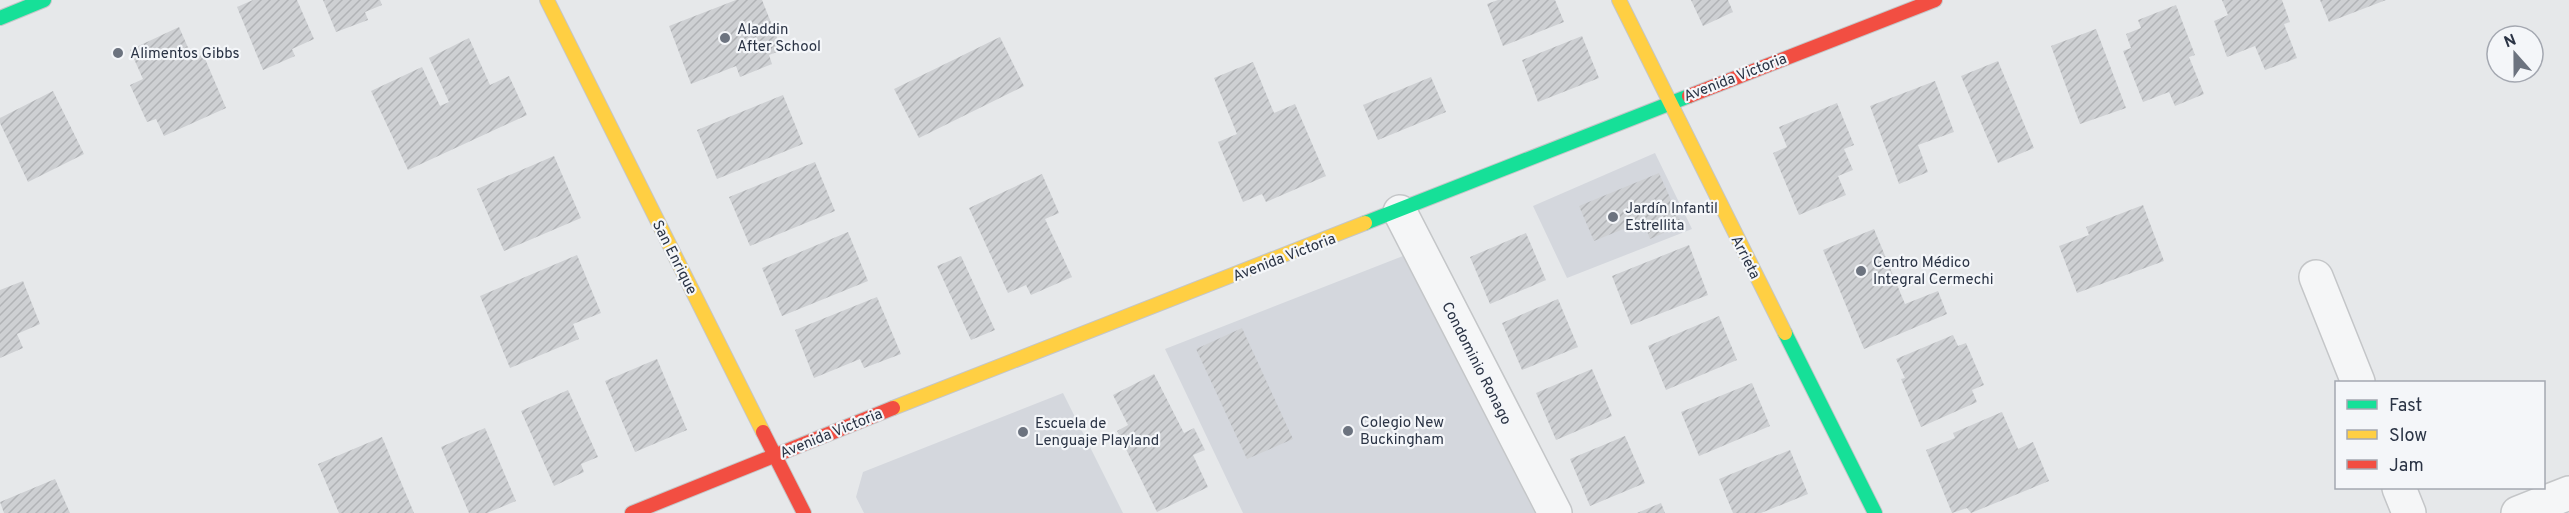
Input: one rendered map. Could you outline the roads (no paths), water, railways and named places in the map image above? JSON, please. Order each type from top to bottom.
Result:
[{"type":"street","points":[[0,18],[44,0]]},
{"type":"street","name":"San Enrique","points":[[547,0],[804,513]]},
{"type":"street","name":"Arrieta","points":[[1619,0],[1668,103],[1875,513]]},
{"type":"street","name":"Avenida Victoria","points":[[632,513],[775,455],[1400,212],[1668,103],[1935,0]]},
{"type":"street","name":"Condominio Ronago","points":[[1400,212],[1555,513]]},
{"type":"street","points":[[2316,278],[2358,381]]},
{"type":"street","points":[[2399,489],[2409,513]]},
{"type":"street","points":[[2518,513],[2569,493]]},
{"type":"place","name":"Aladdin After School","points":[[725,38]]},
{"type":"place","name":"Alimentos Gibbs","points":[[118,53]]},
{"type":"place","name":"Jardín Infantil Estrellita","points":[[1613,217]]},
{"type":"place","name":"Centro Médico Integral Cermechi","points":[[1861,271]]},
{"type":"place","name":"Colegio New Buckingham","points":[[1348,431]]},
{"type":"place","name":"Escuela de Lenguaje Playland","points":[[1023,432]]}]
